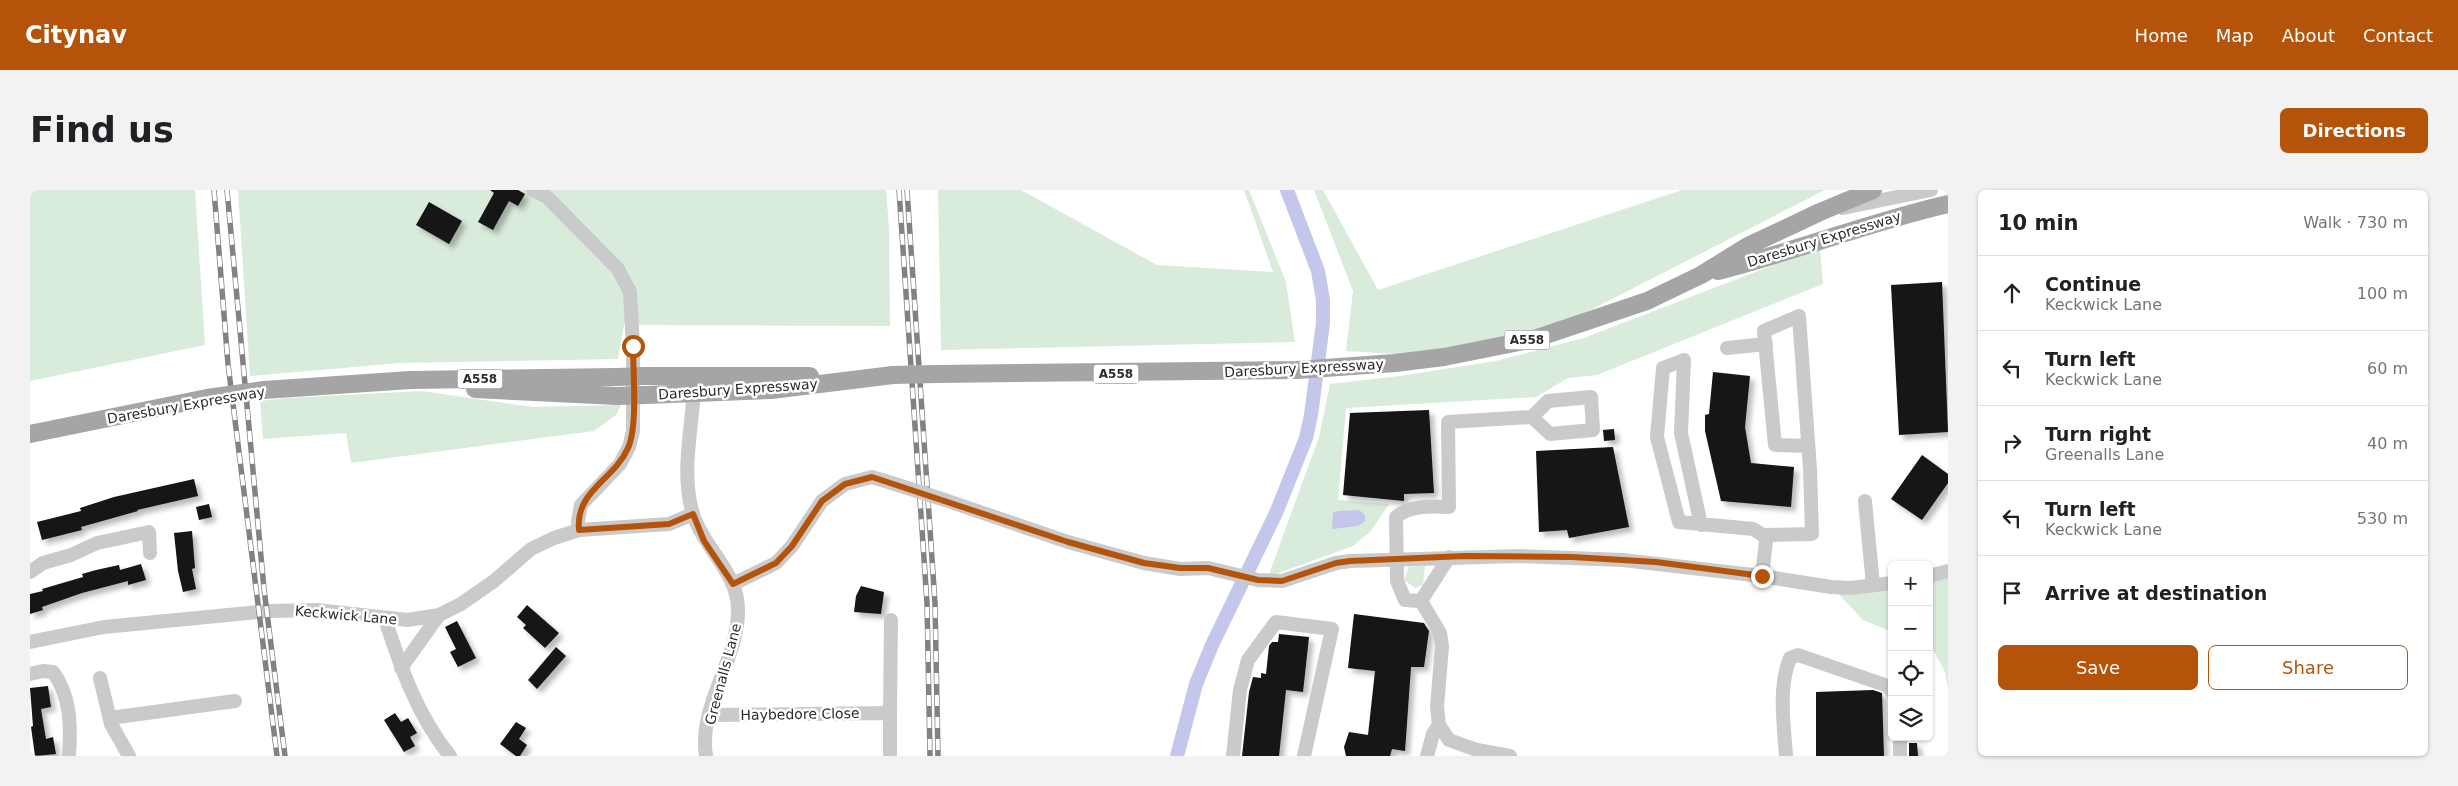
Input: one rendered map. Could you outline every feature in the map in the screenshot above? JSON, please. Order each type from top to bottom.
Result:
[{"type":"main road","name":"Daresbury Expressway","points":[[30,434],[207,398],[264,390],[410,380],[1297,370],[1344,368],[1444,357],[1534,339],[1647,301],[1701,275],[1748,246],[1820,212],[1873,190]]},
{"type":"main road","name":"Daresbury Expressway","points":[[1701,275],[1754,262],[1905,214],[1945,206]]},
{"type":"main road","name":"Daresbury Expressway","points":[[342,385],[617,396],[694,395],[772,390],[893,375]]},
{"type":"street","points":[[533,190],[547,197],[618,269],[630,292],[633,346],[632,430],[629,447],[620,464],[581,506],[579,530]]},
{"type":"street","points":[[1820,212],[1931,190]]},
{"type":"street","points":[[1701,524],[1681,433],[1684,360],[1663,368],[1657,436],[1679,522],[1753,529],[1763,535],[1812,534],[1808,446],[1799,316],[1764,331],[1775,445],[1808,446]]},
{"type":"street","points":[[1727,348],[1766,344]]},
{"type":"street","points":[[693,514],[688,490],[688,471],[694,377]]},
{"type":"street","points":[[1421,601],[1405,600],[1397,581],[1396,517],[1401,512],[1427,506],[1450,507],[1448,422],[1532,417]]},
{"type":"street","points":[[733,584],[776,563],[792,546],[822,501],[845,484],[872,477],[1068,542],[1144,563],[1180,568],[1208,568],[1258,580],[1282,581],[1336,563],[1449,557],[1519,556],[1623,560],[1762,576],[1832,587],[1851,588],[1888,583]]},
{"type":"street","points":[[1865,501],[1873,585]]},
{"type":"street","name":"Keckwick Lane","points":[[30,642],[104,627],[269,611],[316,610],[408,620],[439,615],[461,604],[494,581],[531,549],[554,538],[579,530],[669,524],[693,514]]},
{"type":"street","name":"Greenalls Lane","points":[[693,514],[704,541],[733,584],[738,606],[738,628],[709,715],[706,756]]},
{"type":"street","points":[[30,572],[43,563],[71,555],[97,543],[149,532],[150,553]]},
{"type":"street","points":[[1762,576],[1766,541],[1763,535]]},
{"type":"street","points":[[1421,601],[1449,557]]},
{"type":"street","points":[[1933,575],[1948,571]]},
{"type":"street","points":[[1421,601],[1440,633],[1441,639],[1437,707],[1439,725],[1449,740],[1477,750],[1510,756]]},
{"type":"street","points":[[401,668],[439,615]]},
{"type":"street","points":[[385,619],[401,668],[420,712],[450,756]]},
{"type":"street","points":[[890,756],[891,620]]},
{"type":"street","points":[[1233,756],[1240,690],[1248,660],[1276,622],[1332,630],[1304,756]]},
{"type":"street","points":[[1786,756],[1784,711],[1786,667],[1790,658],[1798,655],[1873,679],[1888,686]]},
{"type":"street","points":[[30,674],[44,671],[53,672],[60,682],[69,711],[70,756]]},
{"type":"street","points":[[100,678],[110,718],[129,756]]},
{"type":"street","points":[[110,718],[235,702]]},
{"type":"street","name":"Haybedore Close","points":[[709,715],[890,713]]},
{"type":"street","points":[[1427,756],[1430,741],[1439,725]]},
{"type":"street","points":[[1900,741],[1900,756]]},
{"type":"green space","points":[[30,190],[195,190],[205,345],[30,381]]},
{"type":"green space","points":[[238,190],[886,190],[889,228],[890,326],[624,325],[618,359],[400,363],[250,376]]},
{"type":"green space","points":[[938,190],[1021,190],[1157,265],[1273,272],[1244,190],[1249,190],[1286,282],[1295,342],[941,350]]},
{"type":"green space","points":[[1314,190],[1323,190],[1378,290],[1682,190],[1825,190],[1534,339],[1444,357],[1346,351],[1353,291]]},
{"type":"green space","points":[[1820,247],[1823,284],[1597,375],[1568,378],[1536,397],[1346,408],[1338,500],[1389,504],[1371,531],[1353,546],[1268,577],[1319,437],[1330,384],[1400,376],[1496,361],[1584,338]]},
{"type":"green space","points":[[421,391],[533,407],[621,405],[616,415],[594,431],[351,463],[346,433],[263,439],[260,401]]},
{"type":"green space","points":[[1425,566],[1423,585],[1415,588],[1404,580],[1409,567]]},
{"type":"green space","points":[[1948,573],[1948,689],[1945,672],[1933,649],[1933,575]]},
{"type":"green space","points":[[1888,583],[1888,630],[1863,620],[1832,587]]},
{"type":"water","points":[[1359,510],[1365,515],[1365,521],[1358,526],[1332,529],[1333,513]]},
{"type":"building","points":[[490,190],[518,190],[525,194],[518,206],[509,201],[493,230],[478,222],[494,193]]},
{"type":"building","points":[[429,202],[462,221],[449,244],[416,225]]},
{"type":"building","points":[[1942,282],[1948,432],[1899,435],[1891,285]]},
{"type":"building","points":[[1713,372],[1750,376],[1745,427],[1751,463],[1794,467],[1791,507],[1721,501],[1705,431],[1705,415],[1709,414]]},
{"type":"building","points":[[1429,410],[1434,493],[1404,494],[1404,501],[1343,495],[1350,413]]},
{"type":"building","points":[[1614,429],[1615,440],[1604,441],[1603,430]]},
{"type":"building","points":[[1613,447],[1629,527],[1569,538],[1567,530],[1539,532],[1536,451]]},
{"type":"building","points":[[1922,455],[1948,474],[1948,483],[1922,520],[1891,499]]},
{"type":"building","points":[[194,479],[198,496],[137,510],[81,527],[82,530],[42,540],[37,522],[81,511],[80,508],[114,497]]},
{"type":"building","points":[[209,504],[212,517],[199,520],[196,507]]},
{"type":"building","points":[[192,531],[195,568],[192,569],[196,589],[183,592],[178,571],[174,533]]},
{"type":"building","points":[[141,564],[146,580],[128,585],[128,581],[82,593],[42,607],[43,610],[30,614],[30,594],[83,577],[82,574],[96,570],[119,565],[120,570]]},
{"type":"building","points":[[861,586],[884,592],[881,614],[854,612],[856,596]]},
{"type":"building","points":[[527,605],[559,633],[545,648],[523,628],[526,625],[517,617]]},
{"type":"building","points":[[1354,614],[1424,623],[1429,631],[1424,667],[1411,667],[1405,751],[1392,749],[1390,756],[1346,756],[1344,747],[1349,732],[1368,735],[1375,671],[1348,668]]},
{"type":"building","points":[[457,621],[476,658],[458,667],[450,652],[456,649],[445,627]]},
{"type":"building","points":[[1279,634],[1309,637],[1303,692],[1286,690],[1279,756],[1242,756],[1249,692],[1253,677],[1261,678],[1261,673],[1266,674],[1269,646],[1272,642],[1278,642]]},
{"type":"building","points":[[556,647],[566,656],[537,689],[528,680]]},
{"type":"building","points":[[48,686],[51,707],[41,709],[46,739],[53,737],[56,754],[35,756],[31,727],[33,726],[30,688]]},
{"type":"building","points":[[1873,690],[1882,693],[1884,756],[1816,756],[1816,692]]},
{"type":"building","points":[[395,713],[401,722],[408,718],[417,733],[410,737],[415,746],[404,752],[384,720]]},
{"type":"building","points":[[516,722],[526,728],[519,739],[527,745],[520,756],[516,756],[500,744]]},
{"type":"building","points":[[1909,743],[1917,743],[1918,756],[1909,756]]},
{"type":"waterway","points":[[1177,756],[1196,684],[1212,645],[1276,513],[1306,438],[1311,415],[1323,323],[1323,300],[1318,271],[1287,190]]},
{"type":"railway","points":[[214,190],[228,364],[277,756]]},
{"type":"railway","points":[[227,190],[264,589],[285,756]]},
{"type":"railway","points":[[899,190],[927,603],[930,756]]},
{"type":"railway","points":[[907,190],[935,603],[938,756]]},
{"type":"route","points":[[633,346],[632,430],[629,447],[620,464],[581,506],[578,521],[579,530],[669,524],[693,514],[704,541],[733,584],[756,575],[776,563],[792,546],[822,501],[845,484],[872,477],[1068,542],[1144,563],[1180,568],[1208,568],[1258,580],[1282,581],[1336,563],[1350,561],[1464,556],[1572,557],[1656,562],[1762,576]]}]
